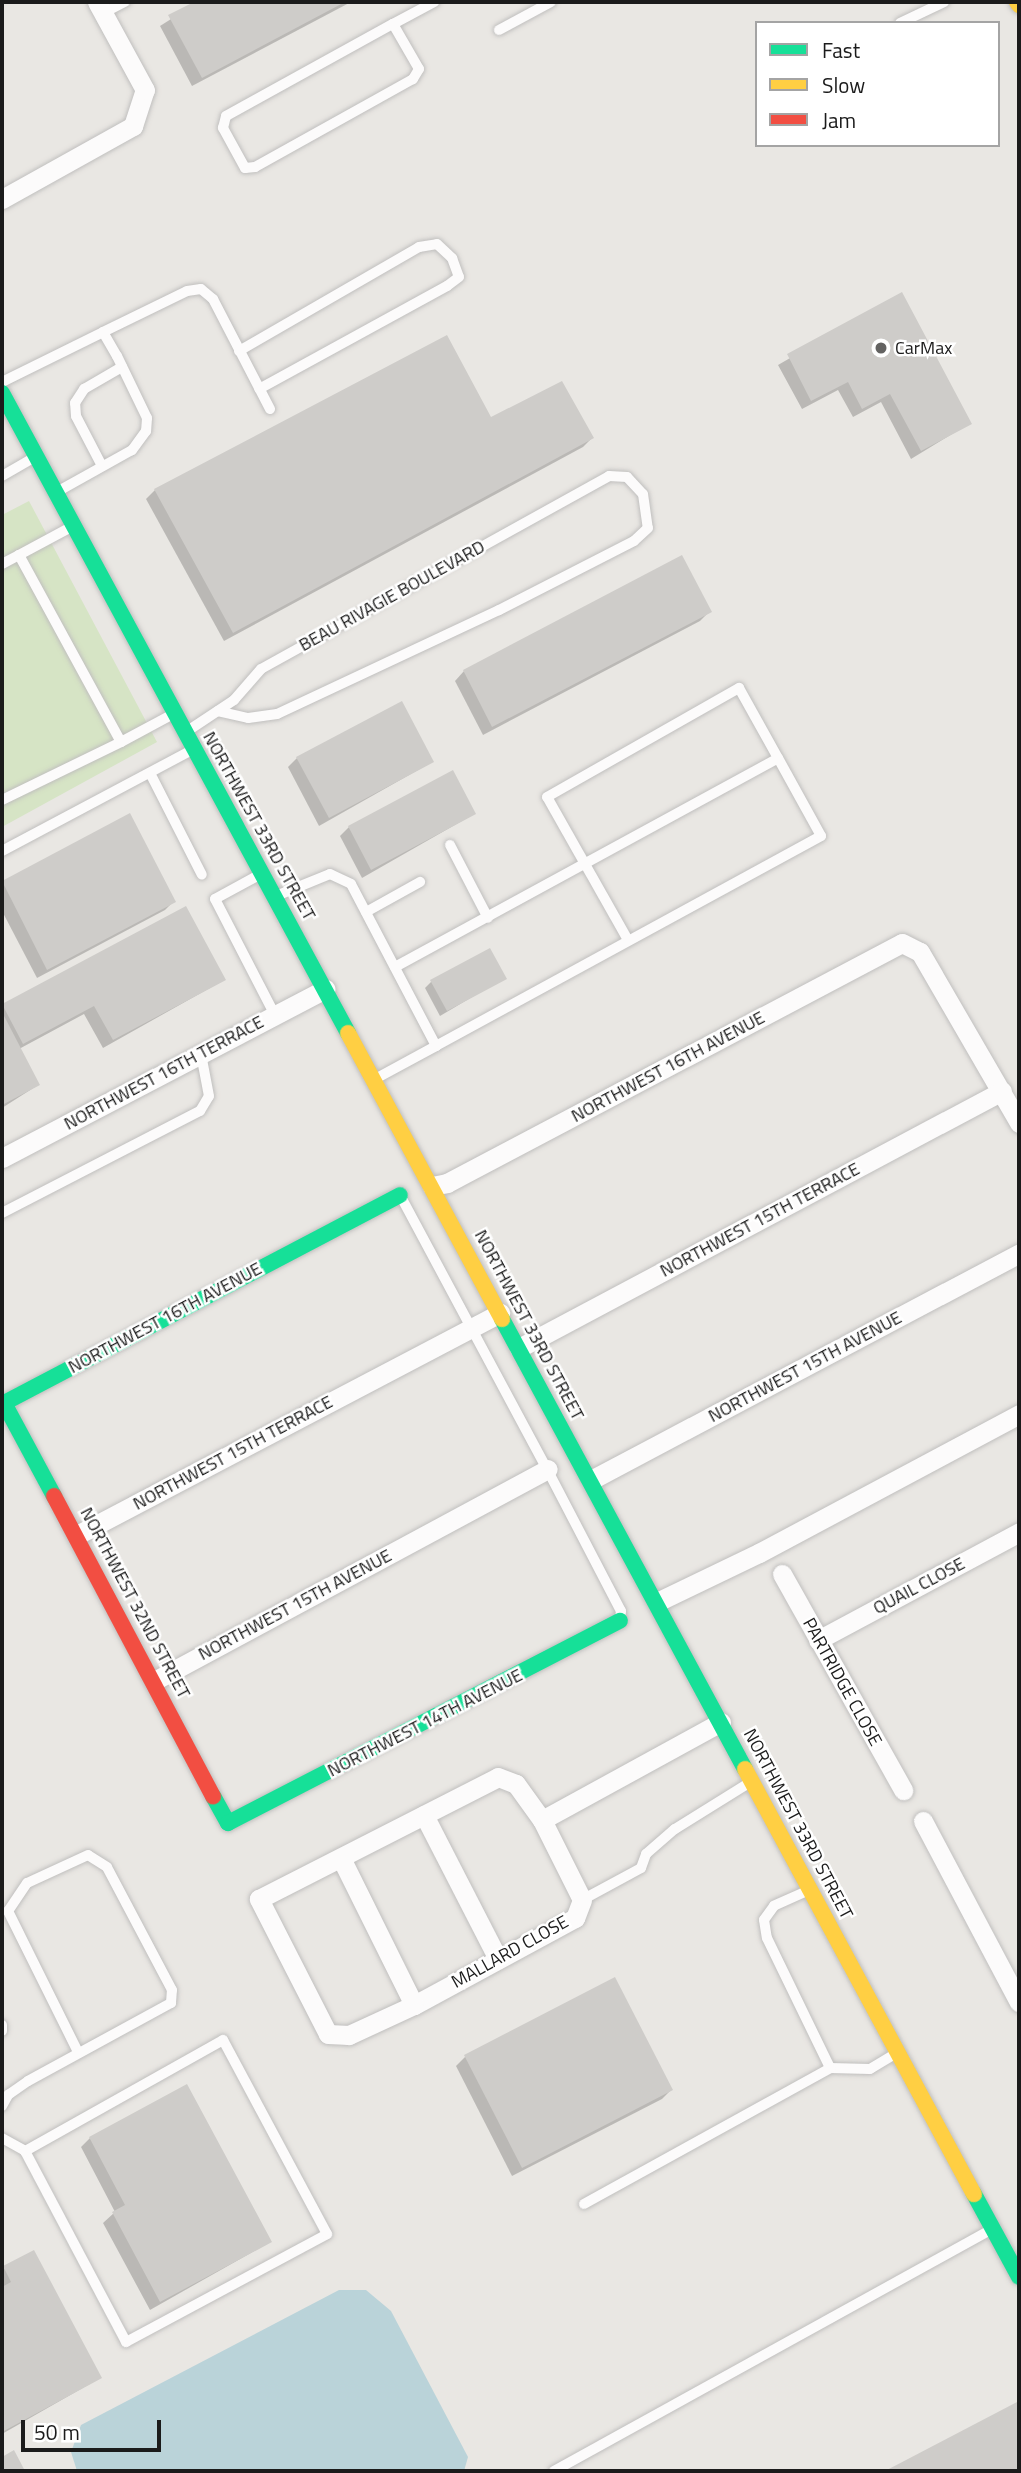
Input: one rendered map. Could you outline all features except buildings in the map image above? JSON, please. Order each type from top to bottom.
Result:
[{"type":"street","points":[[2,199],[133,126],[145,90],[100,8]]},
{"type":"street","name":"NORTHWEST 33RD STREET","points":[[2,393],[375,1079],[1019,2277]]},
{"type":"street","name":"NORTHWEST 16TH AVENUE","points":[[432,1186],[447,1183],[902,943],[920,953],[1002,1091]]},
{"type":"street","name":"NORTHWEST 16TH TERRACE","points":[[2,1158],[325,989]]},
{"type":"street","points":[[1002,1091],[1019,1123]]},
{"type":"street","name":"NORTHWEST 15TH TERRACE","points":[[519,1348],[1002,1091]]},
{"type":"street","name":"NORTHWEST 16TH AVENUE","points":[[4,1403],[400,1195]]},
{"type":"street","name":"NORTHWEST 15TH AVENUE","points":[[591,1480],[1019,1253]]},
{"type":"street","name":"NORTHWEST 15TH TERRACE","points":[[77,1535],[500,1312]]},
{"type":"street","name":"NORTHWEST 32ND STREET","points":[[4,1403],[77,1535],[228,1823]]},
{"type":"street","points":[[657,1602],[759,1553],[1019,1414]]},
{"type":"street","name":"NORTHWEST 15TH AVENUE","points":[[154,1681],[547,1469]]},
{"type":"street","name":"QUAIL CLOSE","points":[[818,1640],[1019,1532]]},
{"type":"street","name":"PARTRIDGE CLOSE","points":[[782,1574],[903,1790]]},
{"type":"street","name":"NORTHWEST 14TH AVENUE","points":[[228,1823],[620,1621]]},
{"type":"street","points":[[542,1820],[721,1722]]},
{"type":"street","name":"MALLARD CLOSE","points":[[498,1777],[516,1784],[542,1820],[582,1900],[575,1918],[414,2005],[349,2035],[328,2034],[260,1899],[498,1777]]},
{"type":"street","points":[[424,1815],[498,1959]]},
{"type":"street","points":[[923,1821],[1019,2002]]},
{"type":"street","points":[[341,1858],[414,2005]]},
{"type":"lane","points":[[100,8],[125,2]]},
{"type":"lane","points":[[393,24],[419,69],[413,79],[255,167],[245,167],[223,128],[226,116],[393,24],[434,2]]},
{"type":"lane","points":[[499,30],[551,2]]},
{"type":"lane","points":[[904,21],[943,2]]},
{"type":"lane","points":[[239,351],[419,247],[437,244],[452,258],[458,277],[447,286],[259,389]]},
{"type":"lane","points":[[2,382],[187,290],[201,289],[213,299],[270,409]]},
{"type":"lane","points":[[56,492],[132,450],[146,431],[147,418],[103,332]]},
{"type":"lane","points":[[102,466],[76,416],[75,404],[84,389],[122,366]]},
{"type":"lane","points":[[2,476],[36,456]]},
{"type":"lane","name":"BEAU RIVAGIE BOULEVARD","points":[[186,732],[218,711],[261,669],[609,476],[627,477],[643,494],[650,513],[649,528],[635,541],[289,709],[248,718],[218,711]]},
{"type":"lane","points":[[2,564],[74,526]]},
{"type":"lane","points":[[19,555],[121,742]]},
{"type":"lane","points":[[375,1079],[821,836],[739,688],[547,797],[628,940]]},
{"type":"lane","points":[[2,800],[176,713]]},
{"type":"lane","points":[[2,851],[195,749]]},
{"type":"lane","points":[[394,967],[586,866],[778,758]]},
{"type":"lane","points":[[150,773],[202,876]]},
{"type":"lane","points":[[450,845],[488,918]]},
{"type":"lane","points":[[262,873],[215,899],[275,1015]]},
{"type":"lane","points":[[275,896],[330,874],[351,884],[436,1046]]},
{"type":"lane","points":[[366,912],[420,882]]},
{"type":"lane","points":[[2,1213],[200,1111],[209,1096],[201,1054]]},
{"type":"lane","points":[[400,1195],[473,1326],[621,1611],[620,1621]]},
{"type":"lane","points":[[582,1900],[641,1868],[646,1854],[675,1829],[753,1781]]},
{"type":"lane","points":[[2,2106],[8,2095],[78,2052],[171,2003],[172,1990],[107,1867],[88,1855],[27,1883],[8,1911],[78,2052]]},
{"type":"lane","points":[[811,1889],[774,1906],[764,1920],[767,1938],[830,2068]]},
{"type":"lane","points":[[2,2025],[2,2031]]},
{"type":"lane","points":[[2,2138],[25,2151],[126,2342],[327,2234],[223,2040],[25,2151]]},
{"type":"lane","points":[[584,2204],[830,2068],[870,2069],[898,2052]]},
{"type":"lane","points":[[554,2471],[993,2229]]},
{"type":"green space","points":[[29,501],[157,742],[2,827],[2,515]]},
{"type":"water","points":[[339,2290],[366,2290],[391,2311],[468,2457],[464,2471],[77,2471],[71,2452],[81,2425]]},
{"type":"traffic: fast","points":[[2,393],[348,1033]]},
{"type":"traffic: fast","points":[[54,1496],[4,1403],[400,1195]]},
{"type":"traffic: fast","points":[[502,1319],[745,1769]]},
{"type":"traffic: fast","points":[[213,1796],[228,1823],[620,1621]]},
{"type":"traffic: fast","points":[[974,2194],[1019,2277]]},
{"type":"traffic: slow","points":[[348,1033],[502,1319]]},
{"type":"traffic: slow","points":[[745,1769],[974,2194]]},
{"type":"traffic: jam","points":[[54,1496],[213,1796]]},
{"type":"place","name":"CarMax","points":[[881,348]]}]
